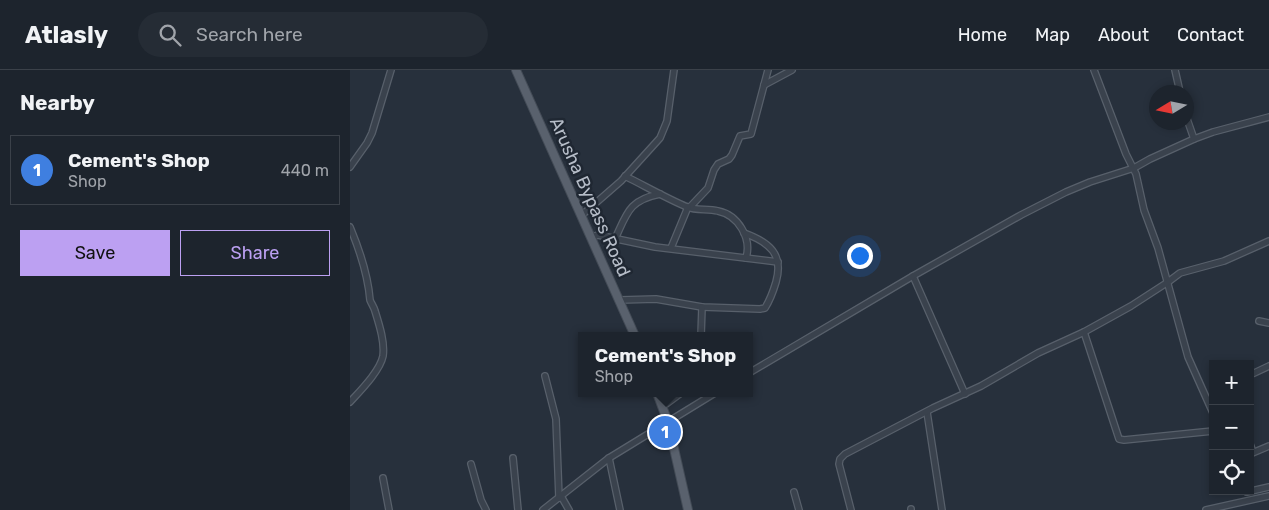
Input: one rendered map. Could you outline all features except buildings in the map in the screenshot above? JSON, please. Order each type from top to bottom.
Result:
[{"type":"main road","name":"Arusha Bypass Road","points":[[516,70],[633,332]]},
{"type":"main road","points":[[658,397],[668,422],[688,510]]},
{"type":"street","points":[[350,167],[372,133],[391,70]]},
{"type":"street","points":[[582,216],[625,176],[660,138],[667,121],[674,70]]},
{"type":"street","points":[[671,248],[689,207],[708,188],[718,164],[729,159],[740,136],[750,135],[768,70]]},
{"type":"street","points":[[764,85],[792,70]]},
{"type":"street","points":[[1094,70],[1126,154],[1134,168],[1144,210],[1158,248],[1188,358],[1209,395]]},
{"type":"street","points":[[1175,70],[1178,85]]},
{"type":"street","points":[[753,371],[1021,214],[1090,182],[1134,168],[1194,138],[1268,117]]},
{"type":"street","points":[[1191,130],[1194,138]]},
{"type":"street","points":[[625,176],[689,207],[717,210],[732,217],[744,233],[748,245],[746,258]]},
{"type":"street","points":[[615,239],[626,215],[633,205],[647,197],[661,194]]},
{"type":"street","points":[[350,227],[365,268],[371,294],[370,300],[378,321],[383,350],[380,363],[374,373],[350,402]]},
{"type":"street","points":[[620,300],[656,299],[702,307],[765,308],[775,287],[778,276],[778,262],[773,250],[766,243],[744,233]]},
{"type":"street","points":[[591,237],[598,235],[655,247],[778,262]]},
{"type":"street","points":[[851,510],[839,466],[840,459],[845,454],[981,386],[1038,353],[1084,332],[1131,306],[1180,273],[1224,260],[1269,241]]},
{"type":"street","points":[[913,276],[965,394]]},
{"type":"street","points":[[701,332],[702,307]]},
{"type":"street","points":[[1259,321],[1269,323]]},
{"type":"street","points":[[1084,332],[1119,438],[1124,440],[1209,431]]},
{"type":"street","points":[[1254,373],[1269,366]]},
{"type":"street","points":[[545,376],[556,419],[560,497],[569,510]]},
{"type":"street","points":[[662,407],[676,397]]},
{"type":"street","points":[[542,510],[609,458],[709,397]]},
{"type":"street","points":[[927,412],[942,510]]},
{"type":"street","points":[[1254,452],[1269,446]]},
{"type":"street","points":[[513,458],[518,510]]},
{"type":"street","points":[[609,458],[620,510]]},
{"type":"street","points":[[471,464],[481,500],[486,510]]},
{"type":"street","points":[[383,478],[389,510]]},
{"type":"street","points":[[1254,491],[1269,488]]},
{"type":"street","points":[[794,492],[799,510]]},
{"type":"street","points":[[1247,495],[1249,500]]},
{"type":"street","points":[[1206,510],[1269,496]]},
{"type":"place","name":"Cement's Shop","points":[[665,432]]}]
